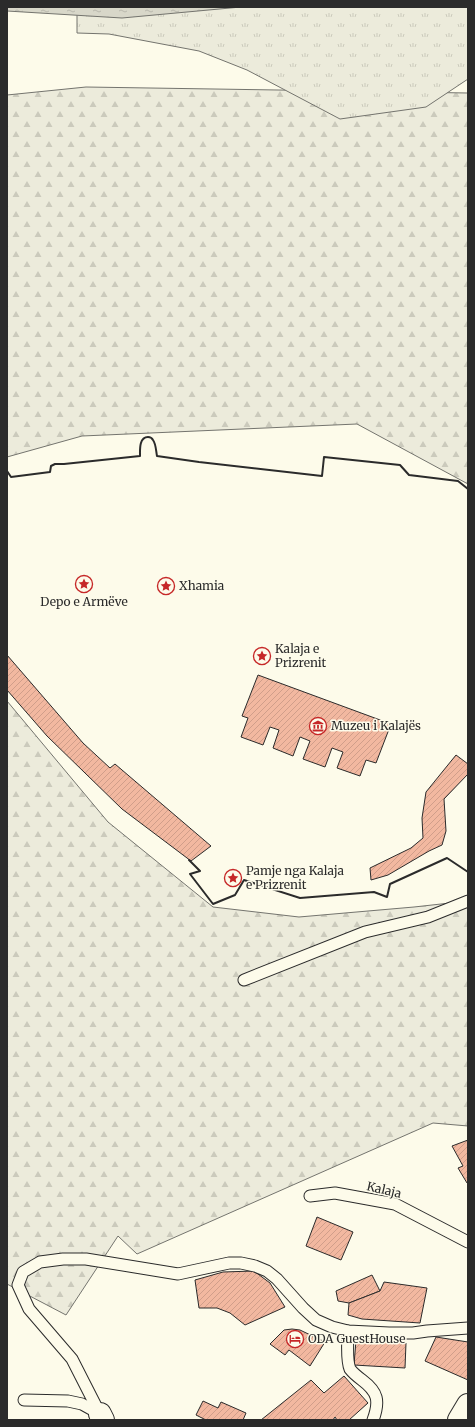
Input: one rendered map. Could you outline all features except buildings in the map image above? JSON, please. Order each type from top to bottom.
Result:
[{"type":"street","points":[[459,1420],[468,1406]]},
{"type":"lane","points":[[244,980],[365,932],[428,917],[468,901]]},
{"type":"lane","name":"Kalaja","points":[[310,1196],[335,1193],[395,1204],[468,1242]]},
{"type":"lane","points":[[101,1417],[72,1359],[29,1309],[18,1285],[23,1272],[40,1262],[86,1259],[178,1274],[229,1263],[241,1263],[267,1271],[277,1279],[316,1320],[332,1327],[348,1331],[413,1333],[468,1328]]},
{"type":"lane","points":[[348,1331],[348,1357],[350,1369],[370,1386],[378,1400],[378,1409],[373,1420]]},
{"type":"lane","points":[[24,1400],[68,1401],[82,1404],[101,1417]]},
{"type":"green space","points":[[220,7],[468,7],[468,79],[426,107],[340,119],[247,70],[199,51],[109,34],[77,33],[77,10]]},
{"type":"green space","points":[[86,87],[468,93],[468,484],[357,424],[82,436],[7,457],[7,95]]},
{"type":"green space","points":[[7,701],[108,822],[213,907],[299,917],[468,901],[468,1126],[433,1123],[137,1254],[118,1236],[66,1315],[7,1284]]},
{"type":"water","points":[[7,7],[241,7],[122,18],[7,11]]},
{"type":"wall","points":[[7,471],[11,477],[50,472],[51,466],[55,464],[140,456],[142,441],[148,437],[152,438],[154,442],[157,456],[322,476],[324,457],[400,465],[409,475],[458,481],[468,489]]},
{"type":"wall","points":[[189,860],[200,871],[190,874],[213,904],[235,895],[244,880],[300,898],[374,892],[387,897],[390,884],[447,858],[468,872]]},
{"type":"place","name":"Depo e Armëve","points":[[84,584]]},
{"type":"place","name":"Xhamia","points":[[166,586]]},
{"type":"place","name":"Kalaja e Prizrenit","points":[[262,656]]},
{"type":"place","name":"Muzeu i Kalajës","points":[[318,726]]},
{"type":"place","name":"Pamje nga Kalaja e Prizrenit","points":[[233,878]]},
{"type":"place","name":"ODA GuestHouse","points":[[295,1339]]}]
